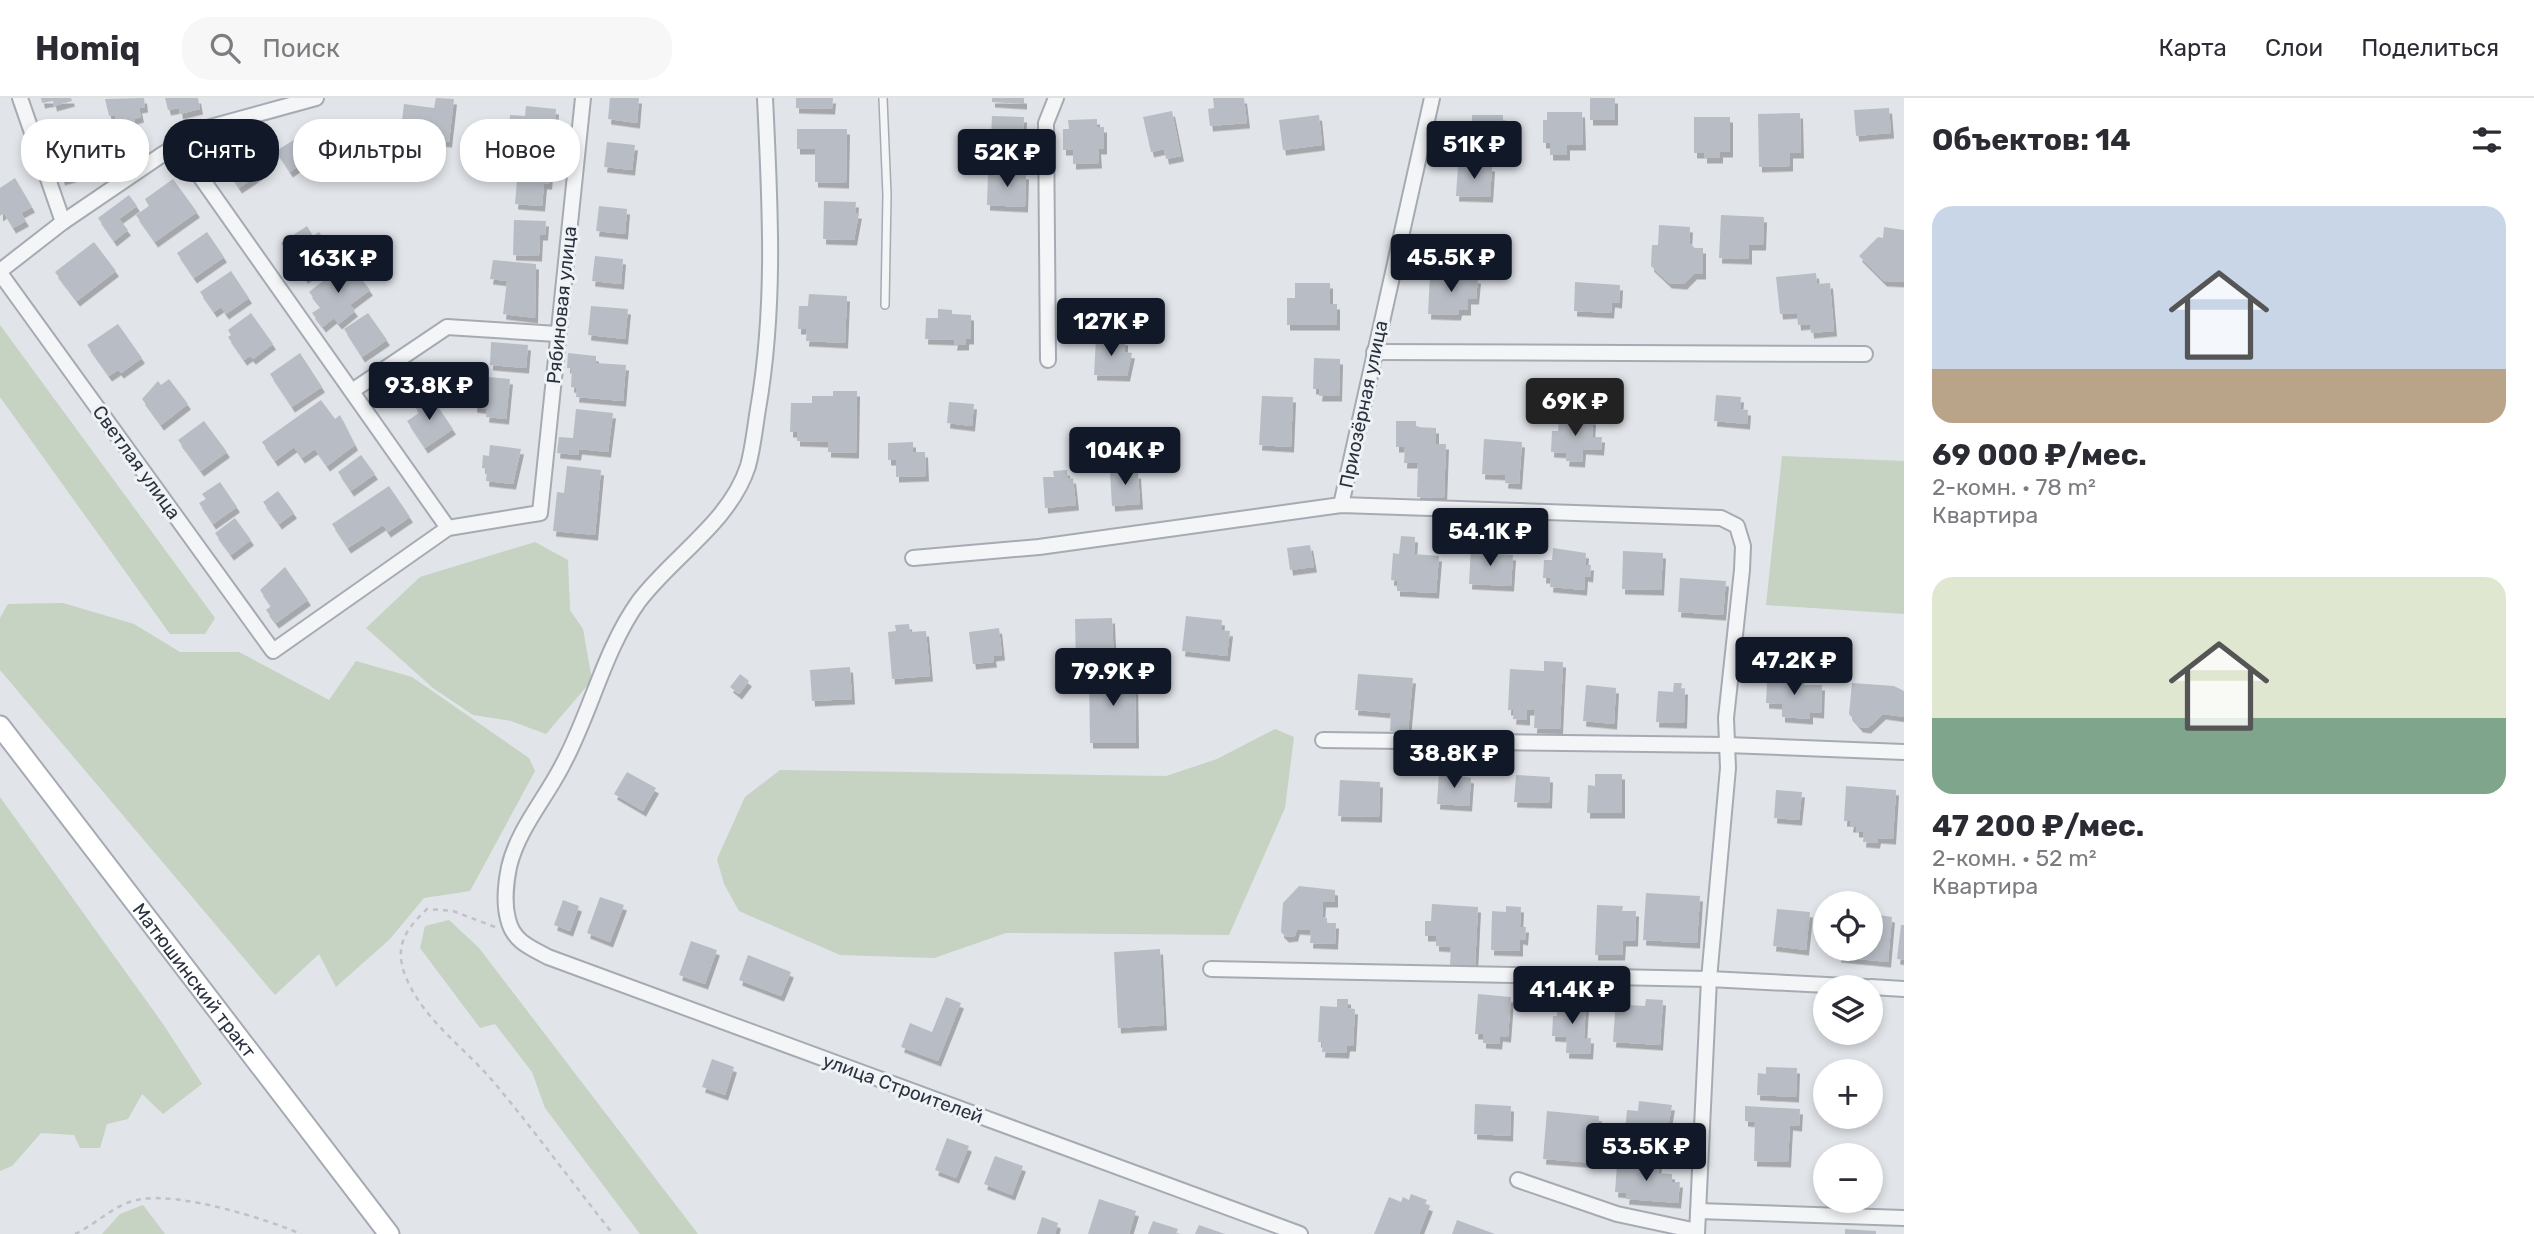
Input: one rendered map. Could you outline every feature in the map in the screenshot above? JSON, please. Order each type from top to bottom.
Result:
[{"type":"main road","name":"Матюшинский тракт","points":[[0,726],[389,1234]]},
{"type":"street","points":[[20,98],[63,222]]},
{"type":"street","points":[[240,119],[316,98]]},
{"type":"street","name":"Рябиновая улица","points":[[448,528],[540,513],[583,98]]},
{"type":"street","points":[[512,933],[507,916],[509,867],[520,836],[564,763],[622,630],[640,601],[734,498],[748,466],[769,318],[772,240],[765,98]]},
{"type":"street","points":[[1048,360],[1046,123],[1056,98]]},
{"type":"street","name":"Приозёрная улица","points":[[1341,505],[1433,98]]},
{"type":"street","points":[[0,272],[63,222],[163,155]]},
{"type":"street","points":[[204,182],[448,528]]},
{"type":"street","name":"Светлая улица","points":[[0,272],[273,651],[448,528]]},
{"type":"street","points":[[352,391],[447,327],[557,334]]},
{"type":"street","points":[[1374,352],[1865,354]]},
{"type":"street","points":[[913,558],[1039,547],[1341,505],[1721,518],[1737,526],[1743,546],[1742,570],[1726,718],[1728,768],[1709,979],[1697,1232],[1617,1214],[1518,1180]]},
{"type":"street","points":[[1323,740],[1727,745],[1904,752]]},
{"type":"street","name":"улица Строителей","points":[[512,933],[522,944],[548,957],[1300,1234]]},
{"type":"street","points":[[1211,969],[1709,979],[1813,984]]},
{"type":"street","points":[[1883,988],[1904,989]]},
{"type":"street","points":[[1698,1211],[1904,1218]]},
{"type":"lane","points":[[883,98],[887,195],[885,304]]},
{"type":"path","points":[[512,933],[453,911],[427,909],[407,928],[400,950],[405,973],[424,1010],[495,1083],[613,1234]]},
{"type":"path","points":[[75,1234],[121,1205],[143,1198],[182,1201],[238,1213],[301,1234]]},
{"type":"green space","points":[[0,325],[215,618],[205,634],[170,634],[0,397]]},
{"type":"green space","points":[[1782,456],[1904,461],[1904,614],[1766,605]]},
{"type":"green space","points":[[535,542],[568,560],[570,610],[583,629],[592,680],[546,734],[511,721],[473,715],[433,688],[366,628],[420,577]]},
{"type":"green space","points":[[63,603],[134,624],[180,652],[239,652],[329,700],[356,661],[412,677],[529,758],[535,771],[470,891],[424,898],[390,939],[336,987],[319,954],[275,995],[0,670],[0,618],[8,604]]},
{"type":"green space","points":[[1275,729],[1294,737],[1285,808],[1229,935],[1006,933],[934,958],[840,955],[739,911],[724,884],[717,859],[745,797],[780,770],[1166,776],[1217,759]]},
{"type":"green space","points":[[0,797],[163,1024],[202,1084],[163,1114],[142,1094],[128,1119],[107,1124],[100,1148],[80,1148],[74,1135],[41,1133],[12,1166],[0,1171]]},
{"type":"green space","points":[[449,920],[479,948],[698,1234],[640,1234],[545,1108],[532,1072],[495,1024],[480,1028],[420,948],[425,926]]},
{"type":"green space","points":[[143,1205],[165,1234],[102,1234],[120,1214]]},
{"type":"building","points":[[41,98],[71,98],[72,101],[54,106],[53,101],[42,103]]},
{"type":"building","points":[[144,98],[145,107],[139,108],[141,117],[116,119],[115,115],[109,116],[105,99]]},
{"type":"building","points":[[165,98],[198,98],[200,109],[180,114],[179,108],[168,110]]},
{"type":"building","points":[[436,98],[454,99],[449,142],[446,142],[446,119],[402,119],[404,104],[434,108]]},
{"type":"building","points":[[610,98],[639,98],[637,123],[608,119]]},
{"type":"building","points":[[796,98],[833,98],[832,109],[796,108]]},
{"type":"building","points":[[992,98],[1024,98],[1024,104],[992,102]]},
{"type":"building","points":[[1213,98],[1244,98],[1247,123],[1210,126],[1208,109],[1214,108]]},
{"type":"building","points":[[1590,98],[1615,98],[1615,120],[1590,120]]},
{"type":"building","points":[[526,106],[556,109],[555,119],[510,119],[510,115],[525,116]]},
{"type":"building","points":[[1889,108],[1891,133],[1856,136],[1854,110]]},
{"type":"building","points":[[1172,111],[1181,156],[1166,159],[1164,149],[1151,152],[1143,117]]},
{"type":"building","points":[[1547,112],[1582,112],[1583,145],[1567,145],[1567,155],[1550,155],[1550,143],[1543,143],[1543,120],[1547,120]]},
{"type":"building","points":[[1800,113],[1801,153],[1790,153],[1790,166],[1759,167],[1758,114]]},
{"type":"building","points":[[1319,115],[1322,145],[1283,150],[1279,120]]},
{"type":"building","points":[[1472,115],[1503,115],[1503,146],[1472,146]]},
{"type":"building","points":[[992,116],[1024,117],[1022,162],[990,161]]},
{"type":"building","points":[[1694,117],[1730,117],[1730,152],[1720,152],[1720,158],[1704,158],[1704,153],[1694,153]]},
{"type":"building","points":[[1097,119],[1097,127],[1104,127],[1104,149],[1098,149],[1099,163],[1073,164],[1073,150],[1063,150],[1063,129],[1069,129],[1068,120]]},
{"type":"building","points":[[797,129],[847,129],[846,183],[815,182],[815,149],[797,149]]},
{"type":"building","points":[[293,140],[293,170],[290,172],[279,156],[279,149]]},
{"type":"building","points":[[607,142],[635,145],[632,170],[604,167]]},
{"type":"building","points":[[1458,165],[1492,166],[1490,197],[1456,196]]},
{"type":"building","points":[[988,172],[1026,174],[1025,207],[987,205]]},
{"type":"building","points":[[15,178],[32,207],[21,213],[26,221],[13,228],[4,213],[0,216],[0,188]]},
{"type":"building","points":[[169,182],[175,182],[197,212],[155,242],[136,215],[149,206],[145,199]]},
{"type":"building","points":[[235,182],[248,182],[239,188]]},
{"type":"building","points":[[517,182],[549,182],[544,184],[542,206],[515,204]]},
{"type":"building","points":[[129,195],[137,206],[119,219],[128,230],[114,241],[98,218]]},
{"type":"building","points":[[824,201],[856,202],[855,213],[859,213],[854,240],[823,239]]},
{"type":"building","points":[[599,206],[627,209],[625,234],[596,231]]},
{"type":"building","points":[[1721,215],[1764,217],[1763,245],[1749,245],[1749,259],[1719,258]]},
{"type":"building","points":[[514,220],[546,221],[545,235],[540,235],[539,256],[513,255]]},
{"type":"building","points":[[1659,225],[1690,227],[1689,243],[1695,248],[1703,248],[1703,274],[1694,274],[1684,284],[1669,283],[1651,266],[1652,245],[1658,245]]},
{"type":"building","points":[[307,226],[313,236],[319,232],[332,251],[320,260],[323,265],[305,278],[281,243]]},
{"type":"building","points":[[1884,227],[1904,230],[1904,282],[1884,281],[1859,256],[1878,237],[1883,238]]},
{"type":"building","points":[[207,232],[224,257],[194,278],[177,253]]},
{"type":"building","points":[[94,242],[116,271],[77,301],[55,272]]},
{"type":"building","points":[[595,256],[623,259],[621,284],[592,281]]},
{"type":"building","points":[[493,260],[536,264],[535,318],[503,314],[507,281],[490,279]]},
{"type":"building","points":[[348,261],[370,290],[350,305],[355,311],[339,324],[334,318],[323,327],[312,313],[321,307],[309,292]]},
{"type":"building","points":[[231,271],[249,298],[226,314],[221,307],[214,312],[200,292]]},
{"type":"building","points":[[1816,273],[1817,284],[1830,283],[1834,331],[1811,333],[1810,324],[1798,325],[1797,313],[1780,314],[1776,277]]},
{"type":"building","points":[[1430,275],[1478,278],[1476,299],[1468,299],[1468,310],[1459,310],[1458,315],[1428,314]]},
{"type":"building","points":[[1575,282],[1620,285],[1619,303],[1612,302],[1611,313],[1574,311]]},
{"type":"building","points":[[1295,283],[1330,283],[1330,304],[1337,304],[1337,325],[1287,325],[1287,298],[1295,298]]},
{"type":"building","points":[[809,294],[847,296],[845,343],[806,341],[807,329],[798,329],[799,306],[808,306]]},
{"type":"building","points":[[591,306],[628,309],[625,339],[588,335]]},
{"type":"building","points":[[938,309],[952,310],[952,314],[971,315],[971,339],[966,339],[966,345],[954,345],[955,340],[925,339],[926,318],[938,318]]},
{"type":"building","points":[[251,313],[273,344],[253,359],[250,356],[244,360],[228,337],[231,335],[228,330]]},
{"type":"building","points":[[368,313],[387,340],[362,357],[344,329]]},
{"type":"building","points":[[118,324],[142,358],[121,373],[118,370],[109,376],[87,345]]},
{"type":"building","points":[[1096,338],[1125,340],[1125,352],[1132,353],[1127,376],[1094,375]]},
{"type":"building","points":[[491,342],[528,345],[526,368],[490,365]]},
{"type":"building","points":[[300,353],[322,387],[292,407],[270,374]]},
{"type":"building","points":[[568,353],[596,356],[596,363],[626,365],[623,401],[576,397],[577,388],[571,387],[572,368],[567,368]]},
{"type":"building","points":[[1314,358],[1340,359],[1339,396],[1319,396],[1320,389],[1313,389]]},
{"type":"building","points":[[477,376],[510,379],[506,419],[486,417],[487,409],[474,407]]},
{"type":"building","points":[[169,379],[188,404],[161,425],[142,399],[158,381],[161,385]]},
{"type":"building","points":[[833,391],[857,391],[856,453],[828,452],[828,442],[797,441],[797,432],[790,432],[791,403],[812,403],[812,396],[833,396]]},
{"type":"building","points":[[430,395],[453,429],[425,448],[407,421],[419,413],[414,405]]},
{"type":"building","points":[[1716,395],[1741,397],[1740,409],[1748,410],[1747,424],[1714,421]]},
{"type":"building","points":[[1262,396],[1293,397],[1291,447],[1259,445]]},
{"type":"building","points":[[321,400],[335,419],[340,415],[355,445],[327,466],[315,449],[302,458],[294,447],[275,461],[262,442]]},
{"type":"building","points":[[949,402],[974,404],[972,426],[947,423]]},
{"type":"building","points":[[576,409],[613,413],[608,452],[579,449],[578,455],[557,453],[559,437],[573,438]]},
{"type":"building","points":[[1559,417],[1593,419],[1592,437],[1602,437],[1601,450],[1583,449],[1582,462],[1566,461],[1567,453],[1551,452],[1552,431],[1558,431]]},
{"type":"building","points":[[204,421],[227,452],[201,471],[178,440]]},
{"type":"building","points":[[1396,421],[1416,421],[1416,427],[1436,428],[1436,444],[1446,444],[1444,498],[1417,497],[1418,463],[1404,463],[1405,447],[1396,447]]},
{"type":"building","points":[[1484,439],[1522,442],[1519,484],[1505,483],[1506,475],[1482,474]]},
{"type":"building","points":[[913,442],[913,452],[925,452],[926,476],[896,477],[896,460],[888,460],[888,443]]},
{"type":"building","points":[[490,445],[521,449],[513,484],[486,481],[487,469],[482,468],[483,455],[489,456]]},
{"type":"building","points":[[361,455],[375,474],[351,491],[338,472]]},
{"type":"building","points":[[1134,465],[1135,473],[1138,473],[1140,504],[1112,506],[1110,472],[1119,471],[1119,466]]},
{"type":"building","points":[[567,466],[601,470],[595,535],[553,531],[557,492],[564,493]]},
{"type":"building","points":[[1067,470],[1068,479],[1073,478],[1076,505],[1045,508],[1043,477],[1054,477],[1053,471]]},
{"type":"building","points":[[220,482],[237,507],[213,524],[199,503],[206,499],[202,494]]},
{"type":"building","points":[[389,486],[410,517],[388,532],[383,525],[348,548],[332,524]]},
{"type":"building","points":[[278,491],[294,513],[279,524],[263,502]]},
{"type":"building","points":[[235,518],[251,540],[231,555],[215,533]]},
{"type":"building","points":[[1401,536],[1415,537],[1414,554],[1439,556],[1436,593],[1397,591],[1397,581],[1391,580],[1393,553],[1399,554]]},
{"type":"building","points":[[1310,545],[1314,567],[1290,570],[1287,548]]},
{"type":"building","points":[[1471,547],[1486,548],[1485,553],[1513,555],[1511,586],[1469,584]]},
{"type":"building","points":[[1553,548],[1586,553],[1585,565],[1591,565],[1590,577],[1585,576],[1584,590],[1550,587],[1551,578],[1543,578],[1544,560],[1552,560]]},
{"type":"building","points":[[1623,551],[1663,553],[1661,590],[1622,589]]},
{"type":"building","points":[[285,567],[308,600],[276,623],[266,610],[271,606],[260,590]]},
{"type":"building","points":[[1680,578],[1726,581],[1723,615],[1678,612]]},
{"type":"building","points":[[1186,616],[1222,620],[1221,630],[1230,631],[1227,656],[1182,651]]},
{"type":"building","points":[[1112,618],[1114,664],[1076,666],[1075,619]]},
{"type":"building","points":[[909,624],[910,632],[926,631],[930,676],[892,679],[888,632],[896,631],[895,625]]},
{"type":"building","points":[[999,628],[1002,655],[993,656],[994,662],[973,664],[969,632]]},
{"type":"building","points":[[1544,661],[1563,662],[1560,729],[1534,728],[1535,710],[1527,710],[1527,720],[1513,719],[1514,710],[1508,710],[1510,669],[1544,671]]},
{"type":"building","points":[[850,667],[852,699],[812,701],[810,670]]},
{"type":"building","points":[[1135,673],[1136,743],[1090,743],[1089,674]]},
{"type":"building","points":[[740,674],[749,681],[739,694],[730,687]]},
{"type":"building","points":[[1358,674],[1413,678],[1408,732],[1390,731],[1391,713],[1355,710]]},
{"type":"building","points":[[1771,675],[1784,676],[1784,682],[1804,680],[1804,685],[1822,685],[1821,713],[1810,712],[1810,719],[1782,717],[1782,704],[1766,703],[1767,682],[1770,682]]},
{"type":"building","points":[[1674,683],[1682,683],[1681,689],[1685,689],[1684,723],[1656,722],[1658,691],[1673,692]]},
{"type":"building","points":[[1852,683],[1894,686],[1904,691],[1904,717],[1883,714],[1868,728],[1860,727],[1849,714]]},
{"type":"building","points":[[1586,685],[1616,688],[1614,724],[1583,721]]},
{"type":"building","points":[[627,772],[656,788],[643,811],[614,794]]},
{"type":"building","points":[[1439,772],[1471,778],[1469,806],[1437,804]]},
{"type":"building","points":[[1595,774],[1622,774],[1622,813],[1587,813],[1588,785],[1595,786]]},
{"type":"building","points":[[1516,775],[1550,777],[1549,803],[1514,802]]},
{"type":"building","points":[[1340,780],[1380,782],[1379,817],[1338,816]]},
{"type":"building","points":[[1846,786],[1896,790],[1893,839],[1878,838],[1877,843],[1863,842],[1864,832],[1856,832],[1856,827],[1850,827],[1851,821],[1844,821]]},
{"type":"building","points":[[1776,790],[1802,792],[1799,820],[1774,818]]},
{"type":"building","points":[[1299,886],[1335,890],[1335,902],[1323,902],[1322,917],[1327,918],[1327,923],[1336,923],[1335,944],[1310,943],[1311,930],[1297,929],[1295,936],[1286,937],[1281,932],[1283,903]]},
{"type":"building","points":[[1646,893],[1700,896],[1697,943],[1643,940]]},
{"type":"building","points":[[600,897],[624,905],[610,942],[587,933]]},
{"type":"building","points":[[563,900],[579,906],[570,931],[554,925]]},
{"type":"building","points":[[1432,904],[1478,907],[1475,967],[1450,966],[1451,947],[1436,946],[1436,936],[1425,936],[1425,921],[1431,921]]},
{"type":"building","points":[[1597,905],[1623,906],[1622,911],[1636,911],[1635,941],[1623,941],[1622,955],[1595,955]]},
{"type":"building","points":[[1506,906],[1521,907],[1520,927],[1526,927],[1525,940],[1520,939],[1520,951],[1491,950],[1492,911],[1506,912]]},
{"type":"building","points":[[1777,909],[1810,912],[1806,950],[1773,946]]},
{"type":"building","points":[[1883,916],[1892,917],[1888,962],[1878,961],[1883,961]]},
{"type":"building","points":[[1901,925],[1904,925],[1904,960],[1897,959]]},
{"type":"building","points":[[691,941],[717,950],[705,984],[679,975]]},
{"type":"building","points":[[1160,949],[1164,1025],[1118,1028],[1114,952]]},
{"type":"building","points":[[748,955],[791,972],[781,996],[739,980]]},
{"type":"building","points":[[1478,994],[1511,997],[1508,1037],[1500,1036],[1499,1044],[1483,1043],[1483,1034],[1475,1034]]},
{"type":"building","points":[[946,997],[961,1003],[938,1061],[901,1047],[910,1023],[932,1032]]},
{"type":"building","points":[[1337,999],[1348,999],[1348,1008],[1355,1009],[1353,1046],[1347,1046],[1346,1053],[1322,1052],[1323,1042],[1318,1042],[1320,1006],[1337,1007]]},
{"type":"building","points":[[1562,999],[1586,1003],[1584,1038],[1591,1038],[1590,1054],[1566,1053],[1567,1037],[1552,1036],[1553,1016],[1557,1016],[1558,1002],[1562,1002]]},
{"type":"building","points":[[1646,999],[1663,1000],[1660,1045],[1613,1042],[1615,1012],[1628,1012],[1628,1005],[1645,1006]]},
{"type":"building","points":[[712,1059],[734,1067],[725,1095],[702,1087]]},
{"type":"building","points":[[1766,1067],[1797,1068],[1796,1097],[1757,1095],[1758,1073],[1766,1074]]},
{"type":"building","points":[[1639,1101],[1672,1105],[1667,1133],[1662,1133],[1662,1141],[1657,1140],[1656,1146],[1624,1143],[1627,1110],[1638,1111]]},
{"type":"building","points":[[1475,1104],[1511,1106],[1510,1136],[1474,1134]]},
{"type":"building","points":[[1745,1106],[1800,1109],[1799,1126],[1790,1125],[1788,1162],[1754,1161],[1755,1122],[1745,1121]]},
{"type":"building","points":[[1547,1111],[1599,1116],[1595,1163],[1543,1159]]},
{"type":"building","points":[[947,1138],[969,1146],[956,1178],[935,1170]]},
{"type":"building","points":[[995,1156],[1023,1166],[1012,1195],[984,1184]]},
{"type":"building","points":[[1629,1159],[1659,1162],[1658,1173],[1672,1174],[1672,1182],[1680,1182],[1678,1203],[1626,1199],[1627,1193],[1615,1192],[1617,1165],[1629,1166]]},
{"type":"building","points":[[1411,1194],[1427,1200],[1425,1204],[1430,1206],[1419,1234],[1374,1234],[1389,1197],[1401,1202],[1403,1197],[1409,1200]]},
{"type":"building","points":[[1099,1199],[1136,1211],[1129,1234],[1088,1234]]},
{"type":"building","points":[[1042,1217],[1058,1223],[1055,1234],[1037,1234]]},
{"type":"building","points":[[1457,1220],[1495,1234],[1452,1234]]},
{"type":"building","points":[[1153,1221],[1178,1229],[1176,1234],[1148,1234]]},
{"type":"building","points":[[1199,1225],[1225,1234],[1195,1234]]},
{"type":"building","points":[[1845,1229],[1876,1231],[1876,1234],[1845,1234]]}]
